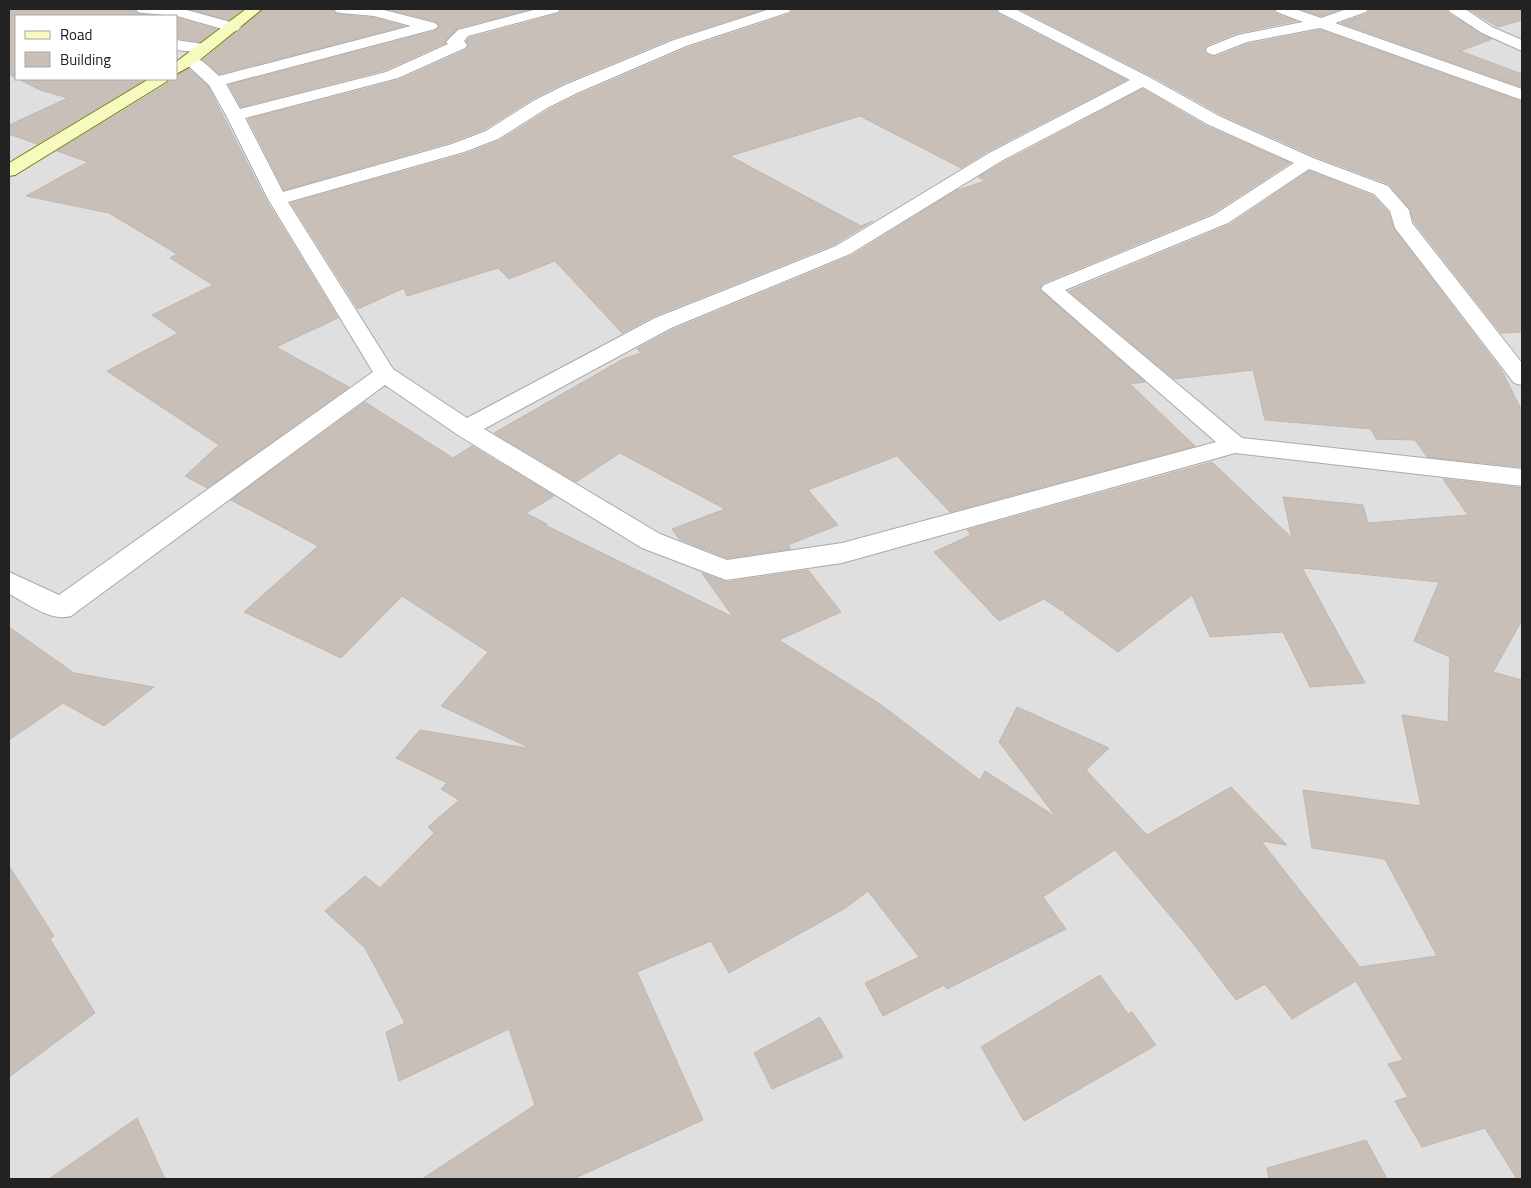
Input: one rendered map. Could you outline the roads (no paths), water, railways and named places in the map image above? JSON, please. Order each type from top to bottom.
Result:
[{"type":"street","points":[[143,9],[178,12],[233,27]]},
{"type":"street","points":[[254,9],[233,27],[187,56],[216,82],[235,115],[277,199],[385,374],[466,429],[651,541],[726,570],[842,553],[1235,445],[1522,478]]},
{"type":"street","points":[[341,9],[374,12],[463,33],[553,9]]},
{"type":"street","points":[[277,199],[458,148],[492,135],[541,104],[571,89],[680,43],[784,9]]},
{"type":"street","points":[[1004,9],[1073,46],[1143,80],[1214,120],[1307,162],[1381,190],[1399,210],[1402,224],[1522,378]]},
{"type":"street","points":[[1282,9],[1515,87]]},
{"type":"street","points":[[1214,50],[1243,38],[1321,23],[1361,9]]},
{"type":"street","points":[[1455,9],[1487,30],[1522,46]]},
{"type":"street","points":[[216,82],[430,26]]},
{"type":"street","points":[[235,115],[392,75],[459,46],[454,42],[463,33]]},
{"type":"street","points":[[9,171],[158,80]]},
{"type":"street","points":[[466,429],[663,323],[844,250],[997,156],[1143,80]]},
{"type":"street","points":[[1235,445],[1051,289],[1221,219],[1307,162]]},
{"type":"street","points":[[9,582],[61,608],[385,374]]}]
